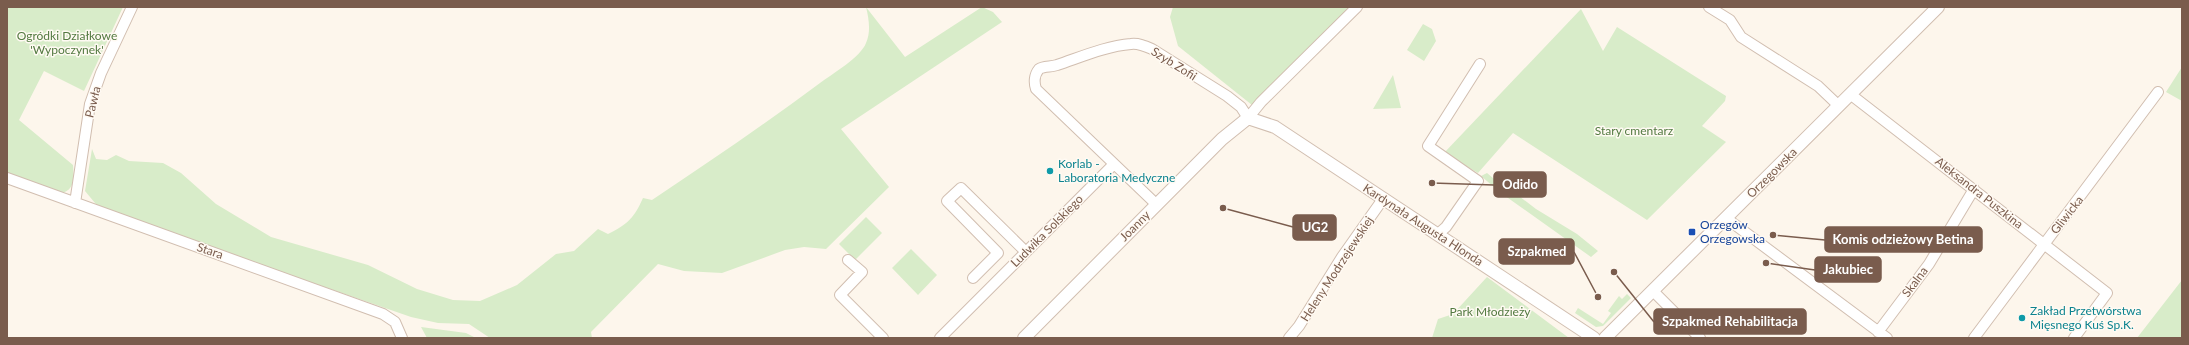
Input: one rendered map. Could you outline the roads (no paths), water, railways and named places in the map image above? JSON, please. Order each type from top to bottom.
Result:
[{"type":"street","name":"Pawła","points":[[75,203],[90,104],[101,73],[132,7]]},
{"type":"street","points":[[1248,118],[1261,102],[1357,7]]},
{"type":"street","points":[[1709,7],[1730,20],[1741,37],[1818,86],[1839,106]]},
{"type":"street","name":"Orzegowska","points":[[1605,338],[1653,292],[1938,7]]},
{"type":"street","name":"Szyb Zofii","points":[[1114,165],[1036,89],[1034,84],[1035,76],[1041,68],[1052,67],[1108,49],[1132,44],[1143,45],[1152,49],[1227,96],[1241,107],[1248,118]]},
{"type":"street","points":[[1438,234],[1446,227],[1478,181],[1428,146],[1480,64]]},
{"type":"street","name":"Gliwicka","points":[[1974,338],[2158,92]]},
{"type":"street","name":"Aleksandra Puszkina","points":[[1850,94],[2107,293],[2074,338]]},
{"type":"street","name":"Kardynała Augusta Hlonda","points":[[1248,118],[1275,127],[1594,338]]},
{"type":"street","name":"Joanny","points":[[1024,338],[1222,138],[1248,118]]},
{"type":"street","points":[[1114,165],[1156,204]]},
{"type":"street","name":"Ludwika Solskiego","points":[[941,338],[1114,165]]},
{"type":"street","name":"Stara","points":[[7,178],[384,314],[395,322],[402,338]]},
{"type":"street","points":[[973,278],[998,253],[947,202],[961,188],[1026,252]]},
{"type":"street","name":"Skalna","points":[[1884,336],[1974,189]]},
{"type":"street","name":"Heleny Modrzejewskiej","points":[[1289,338],[1299,326],[1342,257],[1383,199]]},
{"type":"street","points":[[1726,218],[1884,336]]},
{"type":"street","points":[[848,260],[862,272],[840,295],[883,338]]},
{"type":"street","points":[[1653,292],[1700,338]]},
{"type":"place","name":"Korlab - Laboratoria Medyczne","points":[[1050,171]]},
{"type":"place","name":"Odido","points":[[1432,183]]},
{"type":"place","name":"UG2","points":[[1223,208]]},
{"type":"place","name":"Orzegów Orzegowska","points":[[1692,232]]},
{"type":"place","name":"Komis odzieżowy Betina","points":[[1773,235]]},
{"type":"place","name":"Jakubiec","points":[[1766,263]]},
{"type":"place","name":"Szpakmed Rehabilitacja","points":[[1614,272]]},
{"type":"place","name":"Szpakmed","points":[[1598,297]]},
{"type":"place","name":"Zakład Przetwórstwa Mięsnego Kuś Sp.K.","points":[[2022,318]]},
{"type":"park label","name":"Ogródki Działkowe 'Wypoczynek'","points":[[67,43]]},
{"type":"park label","name":"Stary cmentarz","points":[[1634,131]]},
{"type":"park label","name":"Park Młodzieży","points":[[1490,312]]}]
